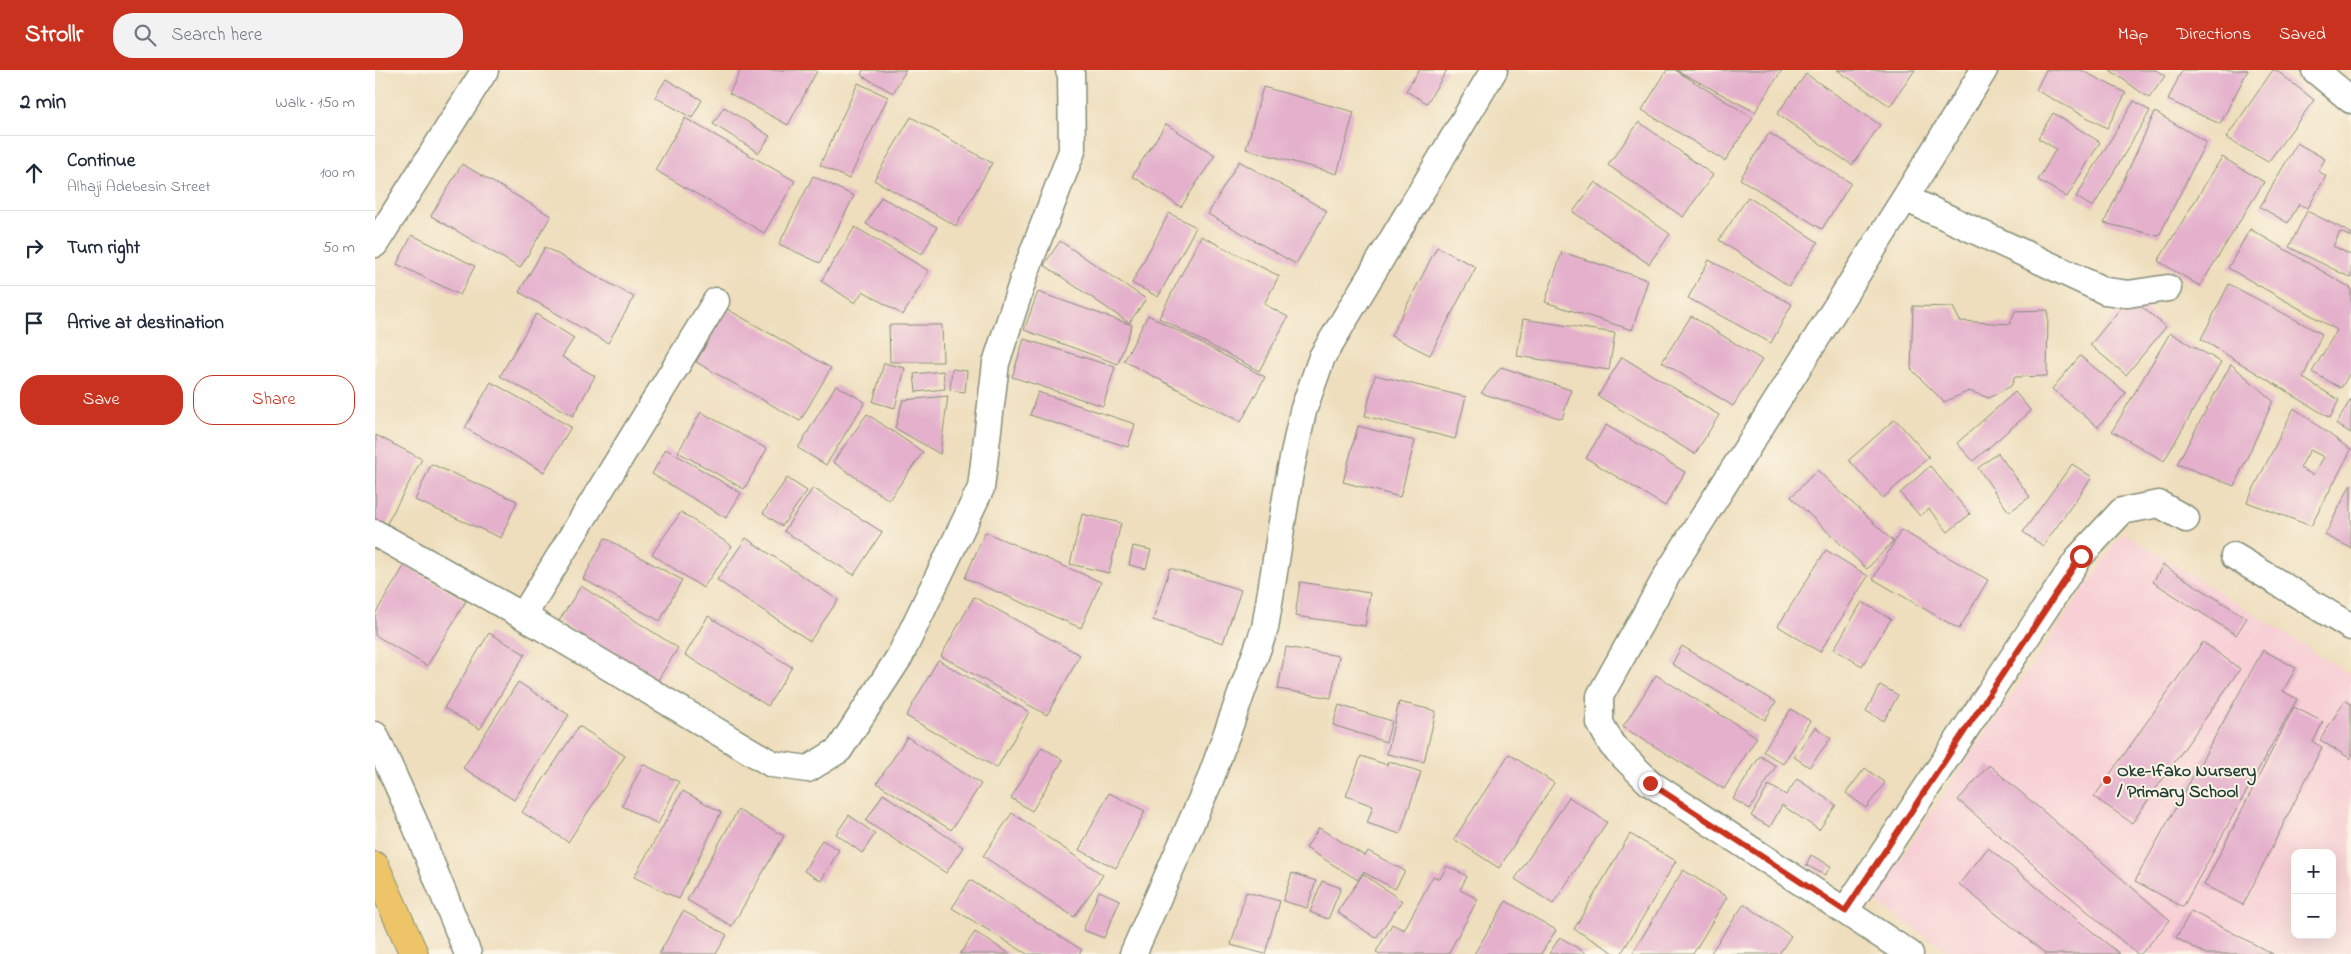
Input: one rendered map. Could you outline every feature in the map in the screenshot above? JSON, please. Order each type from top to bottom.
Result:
[{"type":"highway","points":[[375,866],[414,954]]},
{"type":"street","points":[[375,244],[485,70]]},
{"type":"street","points":[[375,533],[523,616],[772,764],[808,769],[839,750],[901,656],[981,488],[996,363],[1025,271],[1072,151],[1071,73],[1069,70]]},
{"type":"street","points":[[1133,954],[1209,780],[1265,628],[1290,473],[1303,411],[1321,357],[1494,70]]},
{"type":"street","points":[[1909,954],[1650,783],[1612,745],[1600,723],[1600,696],[1670,570],[1984,70]]},
{"type":"street","points":[[2315,70],[2351,100]]},
{"type":"street","points":[[1905,198],[2105,291],[2128,294],[2168,288]]},
{"type":"street","points":[[523,616],[717,301]]},
{"type":"street","points":[[1845,911],[2081,556],[2122,511],[2159,504],[2186,519]]},
{"type":"street","points":[[2234,556],[2351,626]]},
{"type":"street","points":[[375,735],[413,819],[468,954]]},
{"type":"shaded area","name":"Oke-Ifako Nursery / Primary School","points":[[2123,532],[2351,675],[2351,954],[1952,954],[1872,900]]},
{"type":"building","points":[[741,70],[817,71],[788,125],[729,93]]},
{"type":"building","points":[[863,70],[906,70],[893,93],[861,75]]},
{"type":"building","points":[[1419,70],[1447,70],[1427,103],[1406,91]]},
{"type":"building","points":[[1667,70],[1675,70],[1753,118],[1725,161],[1642,110]]},
{"type":"building","points":[[1676,70],[1782,70],[1755,112]]},
{"type":"building","points":[[1837,70],[1915,70],[1890,106]]},
{"type":"building","points":[[2046,70],[2081,70],[2126,93],[2107,128],[2036,90]]},
{"type":"building","points":[[2110,70],[2156,70],[2165,76],[2149,98]]},
{"type":"building","points":[[2182,70],[2248,70],[2220,124],[2168,100]]},
{"type":"building","points":[[2273,70],[2276,70],[2314,100],[2268,162],[2226,138]]},
{"type":"building","points":[[1806,74],[1880,125],[1852,165],[1777,114]]},
{"type":"building","points":[[666,79],[702,100],[692,118],[655,97]]},
{"type":"building","points":[[858,83],[888,97],[849,179],[820,165]]},
{"type":"building","points":[[1263,87],[1354,112],[1337,174],[1246,149]]},
{"type":"building","points":[[2134,101],[2150,111],[2093,207],[2076,197]]},
{"type":"building","points":[[724,107],[770,136],[759,153],[713,124]]},
{"type":"building","points":[[2155,112],[2206,142],[2159,236],[2104,223]]},
{"type":"building","points":[[2053,113],[2100,142],[2067,197],[2038,180],[2056,149],[2038,138]]},
{"type":"building","points":[[911,117],[992,163],[956,226],[874,180]]},
{"type":"building","points":[[685,118],[795,181],[764,233],[655,170]]},
{"type":"building","points":[[1639,122],[1713,175],[1683,217],[1608,165]]},
{"type":"building","points":[[1166,124],[1215,155],[1181,207],[1132,176]]},
{"type":"building","points":[[1769,133],[1851,183],[1822,229],[1740,179]]},
{"type":"building","points":[[2297,143],[2325,159],[2318,171],[2326,176],[2308,208],[2299,204],[2288,223],[2260,207]]},
{"type":"building","points":[[2222,157],[2264,182],[2200,286],[2158,261]]},
{"type":"building","points":[[1239,161],[1327,211],[1296,264],[1208,214]]},
{"type":"building","points":[[462,164],[551,216],[520,268],[431,216]]},
{"type":"building","points":[[813,176],[854,196],[820,263],[779,244]]},
{"type":"building","points":[[1595,182],[1670,234],[1649,264],[1573,212]]},
{"type":"building","points":[[881,197],[937,227],[922,254],[866,224]]},
{"type":"building","points":[[1748,197],[1818,242],[1789,286],[1719,240]]},
{"type":"building","points":[[2307,211],[2351,233],[2351,237],[2340,232],[2333,246],[2351,255],[2351,278],[2289,247]]},
{"type":"building","points":[[1169,213],[1196,227],[1158,297],[1132,283]]},
{"type":"building","points":[[855,227],[929,271],[903,315],[863,291],[855,303],[821,281]]},
{"type":"building","points":[[2250,229],[2351,288],[2351,371],[2341,388],[2312,372],[2337,330],[2228,268]]},
{"type":"building","points":[[412,235],[475,266],[460,295],[397,264]]},
{"type":"building","points":[[1201,236],[1279,276],[1264,304],[1288,317],[1259,371],[1159,318]]},
{"type":"building","points":[[1060,241],[1146,299],[1129,323],[1044,265]]},
{"type":"building","points":[[545,247],[634,297],[608,343],[519,292]]},
{"type":"building","points":[[1437,247],[1476,267],[1430,355],[1391,336]]},
{"type":"building","points":[[1562,252],[1648,280],[1632,330],[1545,302]]},
{"type":"building","points":[[1709,260],[1792,304],[1771,343],[1688,298]]},
{"type":"building","points":[[2229,284],[2322,334],[2303,378],[2339,400],[2330,418],[2201,339]]},
{"type":"building","points":[[1038,292],[1132,325],[1118,364],[1024,330]]},
{"type":"building","points":[[2130,297],[2166,327],[2126,375],[2090,345]]},
{"type":"building","points":[[1913,306],[1953,307],[1960,321],[2010,324],[2015,311],[2048,310],[2047,376],[2015,377],[2011,386],[1989,398],[1969,391],[1944,402],[1911,369]]},
{"type":"building","points":[[727,309],[831,368],[800,421],[696,362]]},
{"type":"building","points":[[536,314],[574,338],[562,357],[595,376],[573,416],[500,376]]},
{"type":"building","points":[[1148,315],[1265,377],[1241,422],[1124,361]]},
{"type":"building","points":[[1691,316],[1762,360],[1733,406],[1662,362]]},
{"type":"building","points":[[1523,319],[1615,333],[1609,370],[1517,356]]},
{"type":"building","points":[[889,325],[942,325],[943,362],[890,362]]},
{"type":"building","points":[[2170,333],[2221,362],[2164,461],[2112,431]]},
{"type":"building","points":[[1024,339],[1115,367],[1103,406],[1012,377]]},
{"type":"building","points":[[2080,356],[2126,393],[2098,427],[2052,389]]},
{"type":"building","points":[[1622,357],[1719,415],[1695,454],[1598,396]]},
{"type":"building","points":[[884,363],[905,368],[895,408],[873,402]]},
{"type":"building","points":[[2231,364],[2273,401],[2234,486],[2177,464]]},
{"type":"building","points":[[1501,367],[1571,390],[1562,419],[1481,393]]},
{"type":"building","points":[[952,369],[967,371],[965,392],[950,390]]},
{"type":"building","points":[[943,371],[945,389],[916,392],[914,374]]},
{"type":"building","points":[[1375,375],[1466,397],[1455,439],[1365,416]]},
{"type":"building","points":[[491,382],[571,427],[544,472],[465,428]]},
{"type":"building","points":[[836,385],[865,402],[826,465],[798,448]]},
{"type":"building","points":[[1038,392],[1135,424],[1128,447],[1030,415]]},
{"type":"building","points":[[2015,392],[2031,411],[1973,461],[1957,443]]},
{"type":"building","points":[[948,396],[940,454],[895,428],[903,400]]},
{"type":"building","points":[[2351,399],[2351,433],[2336,424]]},
{"type":"building","points":[[2294,408],[2351,450],[2311,526],[2247,502]],"holes":[[[2310,450],[2324,457],[2313,475],[2300,468]]]},
{"type":"building","points":[[701,412],[767,449],[744,489],[678,452]]},
{"type":"building","points":[[867,414],[923,452],[889,500],[833,462]]},
{"type":"building","points":[[1895,419],[1929,457],[1883,498],[1849,460]]},
{"type":"building","points":[[1606,425],[1685,472],[1665,506],[1586,458]]},
{"type":"building","points":[[1358,426],[1415,441],[1400,497],[1343,482]]},
{"type":"building","points":[[376,435],[422,459],[385,527],[375,522]]},
{"type":"building","points":[[666,449],[741,493],[726,518],[652,474]]},
{"type":"building","points":[[1998,453],[2030,497],[2009,512],[1978,468]]},
{"type":"building","points":[[431,464],[517,501],[501,538],[415,500]]},
{"type":"building","points":[[2072,464],[2092,477],[2043,546],[2023,532]]},
{"type":"building","points":[[1930,466],[1970,514],[1948,532],[1929,509],[1920,516],[1900,493]]},
{"type":"building","points":[[1817,470],[1893,541],[1867,569],[1791,497]]},
{"type":"building","points":[[787,478],[807,491],[782,526],[763,513]]},
{"type":"building","points":[[2351,484],[2351,548],[2325,535]]},
{"type":"building","points":[[813,488],[882,532],[854,575],[784,531]]},
{"type":"building","points":[[681,512],[732,546],[703,588],[652,554]]},
{"type":"building","points":[[1082,514],[1121,523],[1109,573],[1070,564]]},
{"type":"building","points":[[1901,530],[1988,580],[1959,629],[1873,579]]},
{"type":"building","points":[[985,532],[1101,582],[1081,628],[965,578]]},
{"type":"building","points":[[605,538],[682,580],[660,621],[583,579]]},
{"type":"building","points":[[746,538],[838,600],[810,641],[717,580]]},
{"type":"building","points":[[1133,546],[1151,550],[1146,569],[1129,565]]},
{"type":"building","points":[[1826,550],[1868,576],[1820,652],[1778,626]]},
{"type":"building","points":[[405,565],[466,601],[427,666],[375,635],[375,614]]},
{"type":"building","points":[[2163,565],[2247,618],[2236,635],[2153,582]]},
{"type":"building","points":[[1170,568],[1241,590],[1223,643],[1153,620]]},
{"type":"building","points":[[1300,582],[1370,593],[1365,626],[1295,616]]},
{"type":"building","points":[[581,586],[678,648],[656,683],[559,621]]},
{"type":"building","points":[[974,597],[1080,655],[1047,715],[941,656]]},
{"type":"building","points":[[1862,602],[1891,619],[1862,666],[1834,649]]},
{"type":"building","points":[[708,616],[792,667],[768,706],[685,655]]},
{"type":"building","points":[[489,633],[525,654],[480,729],[444,708]]},
{"type":"building","points":[[2203,642],[2240,669],[2132,823],[2094,797]]},
{"type":"building","points":[[1682,646],[1776,702],[1765,720],[1672,664]]},
{"type":"building","points":[[1286,647],[1339,656],[1331,698],[1278,689]]},
{"type":"building","points":[[2263,650],[2296,668],[2283,691],[2297,699],[2183,907],[2135,881]]},
{"type":"building","points":[[938,660],[1029,712],[997,768],[906,716]]},
{"type":"building","points":[[1656,675],[1757,737],[1724,789],[1623,727]]},
{"type":"building","points":[[518,682],[569,715],[514,800],[463,768]]},
{"type":"building","points":[[1880,685],[1898,695],[1884,721],[1866,711]]},
{"type":"building","points":[[2345,700],[2351,704],[2351,759],[2320,740]]},
{"type":"building","points":[[1399,702],[1436,711],[1424,762],[1387,754]]},
{"type":"building","points":[[1339,705],[1392,721],[1386,742],[1333,725]]},
{"type":"building","points":[[2294,707],[2323,722],[2313,742],[2322,747],[2243,905],[2204,885]]},
{"type":"building","points":[[1791,709],[1810,721],[1783,764],[1763,751]]},
{"type":"building","points":[[579,726],[625,756],[568,842],[522,812]]},
{"type":"building","points":[[1815,727],[1831,738],[1809,767],[1794,757]]},
{"type":"building","points":[[907,737],[981,784],[951,830],[877,783]]},
{"type":"building","points":[[1042,747],[1063,760],[1032,811],[1011,798]]},
{"type":"building","points":[[1509,754],[1554,783],[1499,868],[1454,839]]},
{"type":"building","points":[[1361,756],[1387,765],[1388,761],[1421,772],[1400,834],[1367,823],[1373,806],[1346,796]]},
{"type":"building","points":[[1760,756],[1776,766],[1750,809],[1733,799]]},
{"type":"building","points":[[643,764],[679,782],[658,824],[622,806]]},
{"type":"building","points":[[1989,765],[2170,920],[2141,954],[2137,954],[1958,800]]},
{"type":"building","points":[[1865,768],[1885,783],[1866,808],[1846,793]]},
{"type":"building","points":[[1797,779],[1836,805],[1819,830],[1782,805],[1770,827],[1751,816],[1769,785],[1786,795]]},
{"type":"building","points":[[683,791],[721,812],[679,899],[634,877]]},
{"type":"building","points":[[1109,793],[1145,811],[1116,868],[1079,850]]},
{"type":"building","points":[[883,794],[963,847],[946,873],[866,821]]},
{"type":"building","points":[[1569,797],[1607,822],[1553,904],[1515,879]]},
{"type":"building","points":[[738,810],[784,836],[732,926],[687,900]]},
{"type":"building","points":[[1012,813],[1103,875],[1074,917],[983,856]]},
{"type":"building","points":[[849,815],[875,834],[862,853],[836,834]]},
{"type":"building","points":[[1319,828],[1365,856],[1368,851],[1405,871],[1395,889],[1363,872],[1358,880],[1306,848]]},
{"type":"building","points":[[1630,834],[1676,861],[1621,954],[1616,954],[1574,929]]},
{"type":"building","points":[[822,840],[839,850],[821,881],[804,871]]},
{"type":"building","points":[[1988,848],[2120,954],[2046,954],[1959,884]]},
{"type":"building","points":[[1811,855],[1831,866],[1825,875],[1806,865]]},
{"type":"building","points":[[1447,866],[1467,876],[1460,890],[1478,899],[1448,954],[1380,954],[1376,952],[1392,924],[1404,930],[1433,876],[1440,879]]},
{"type":"building","points":[[1683,870],[1727,897],[1693,954],[1632,954]]},
{"type":"building","points":[[1292,873],[1316,881],[1307,908],[1283,901]]},
{"type":"building","points":[[1363,874],[1402,901],[1376,938],[1337,912]]},
{"type":"building","points":[[970,880],[1082,950],[1079,954],[1027,954],[952,908]]},
{"type":"building","points":[[1322,881],[1341,888],[1328,919],[1310,912]]},
{"type":"building","points":[[1099,891],[1120,900],[1104,938],[1083,930]]},
{"type":"building","points":[[1246,892],[1280,901],[1265,954],[1231,945]]},
{"type":"building","points":[[1506,901],[1556,930],[1541,954],[1474,954]]},
{"type":"building","points":[[1744,904],[1791,936],[1779,954],[1710,954]]},
{"type":"building","points":[[683,911],[727,935],[716,954],[659,954]]},
{"type":"building","points":[[2191,911],[2273,954],[2206,954],[2176,938]]},
{"type":"building","points":[[975,932],[1010,954],[960,954]]},
{"type":"building","points":[[1560,937],[1587,954],[1549,954]]},
{"type":"place","name":"Oke-Ifako Nursery / Primary School","points":[[2107,780]]},
{"type":"route","points":[[1650,783],[1845,911],[2081,556]]}]
